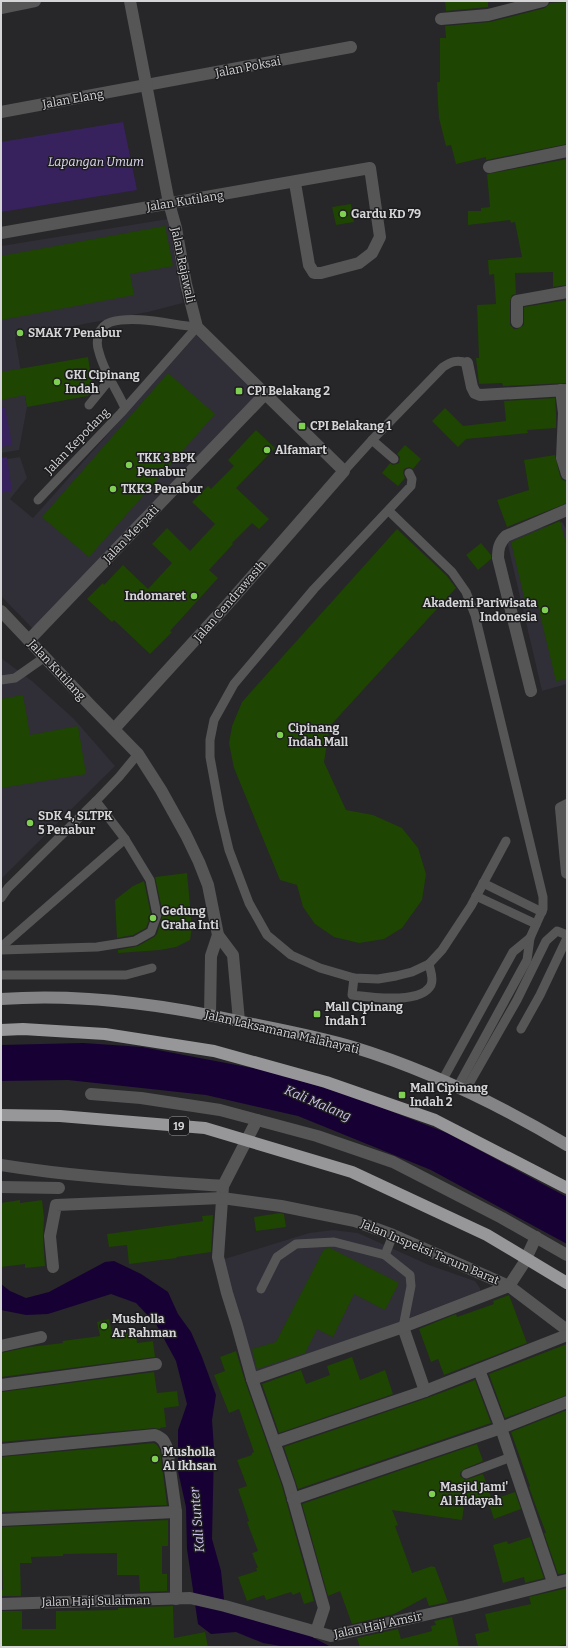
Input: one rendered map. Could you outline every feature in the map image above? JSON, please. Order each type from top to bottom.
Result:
[{"type":"highway","points":[[1,1030],[30,1029],[120,1036],[214,1051],[311,1077],[435,1120],[567,1188]]},
{"type":"highway","name":"19","points":[[1,1116],[60,1116],[205,1128],[352,1172],[487,1235],[567,1283]]},
{"type":"main road","name":"Jalan Laksamana Malahayati","points":[[1,1000],[87,998],[130,1002],[210,1015],[299,1033],[353,1047],[403,1064],[461,1089],[521,1118],[567,1145]]},
{"type":"street","points":[[1,8],[35,1]]},
{"type":"street","name":"Jalan Rajawali","points":[[130,1],[168,203],[176,228],[186,284],[197,327]]},
{"type":"street","points":[[441,19],[488,15],[543,1]]},
{"type":"street","name":"Jalan Poksai","points":[[145,86],[351,47]]},
{"type":"street","name":"Jalan Elang","points":[[1,112],[145,86]]},
{"type":"street","points":[[489,167],[567,151]]},
{"type":"street","name":"Jalan Kutilang","points":[[1,233],[168,203],[295,183],[370,168],[380,237],[372,252],[359,263],[321,273],[314,273],[308,265],[295,183]]},
{"type":"street","points":[[517,322],[517,300],[567,292]]},
{"type":"street","points":[[197,327],[344,471]]},
{"type":"street","points":[[467,363],[472,387],[475,393],[480,395],[564,390],[562,458],[567,474]]},
{"type":"street","name":"Jalan Merpati","points":[[29,640],[266,394]]},
{"type":"street","name":"Jalan Cendrawasih","points":[[114,729],[222,611],[344,471]]},
{"type":"street","points":[[531,691],[498,558],[498,550],[500,542],[506,536],[565,515]]},
{"type":"street","name":"Jalan Kutilang","points":[[1,611],[138,754],[161,790],[199,862],[208,885],[218,935]]},
{"type":"street","points":[[564,807],[567,873]]},
{"type":"street","points":[[210,1015],[211,956],[218,935]]},
{"type":"street","points":[[218,935],[233,955],[239,1021]]},
{"type":"street","points":[[91,1094],[141,1098],[220,1110],[316,1136],[393,1162],[536,1237],[567,1255]]},
{"type":"street","points":[[257,1120],[223,1186],[218,1257],[259,1403],[293,1499],[324,1608],[316,1632]]},
{"type":"street","points":[[1,1165],[69,1174],[163,1183],[223,1186]]},
{"type":"street","points":[[53,1267],[50,1236],[59,1188],[69,1174]]},
{"type":"street","points":[[1,1187],[59,1188]]},
{"type":"street","name":"Jalan Inspeksi Tarum Barat","points":[[56,1205],[222,1198],[281,1206],[355,1221],[393,1234],[509,1286],[524,1263],[536,1237]]},
{"type":"street","points":[[252,1379],[403,1327],[509,1286],[567,1330]]},
{"type":"street","points":[[403,1327],[425,1391]]},
{"type":"street","points":[[274,1442],[425,1391],[567,1335]]},
{"type":"street","points":[[1,1346],[41,1338]]},
{"type":"street","points":[[1,1385],[156,1364]]},
{"type":"street","points":[[479,1370],[501,1428],[553,1582]]},
{"type":"street","points":[[293,1499],[501,1428],[567,1402]]},
{"type":"street","points":[[1,1450],[155,1435],[164,1440],[167,1448],[176,1512],[176,1599]]},
{"type":"street","points":[[1,1520],[176,1512]]},
{"type":"street","name":"Jalan Haji Amsir","points":[[190,1598],[225,1606],[331,1636],[466,1606],[553,1582],[567,1580]]},
{"type":"street","name":"Jalan Haji Sulaiman","points":[[1,1604],[190,1598]]},
{"type":"lane","points":[[125,408],[99,352],[97,336],[105,325],[112,322],[140,320],[197,327]]},
{"type":"lane","name":"Jalan Kepodang","points":[[38,500],[125,408],[197,327]]},
{"type":"lane","points":[[344,471],[443,367],[452,361],[462,361],[467,363]]},
{"type":"lane","points":[[89,405],[110,378]]},
{"type":"lane","points":[[372,440],[394,459]]},
{"type":"lane","points":[[409,473],[412,479],[411,486],[314,589],[234,684],[214,720],[210,740],[210,757],[220,812],[229,850],[249,903],[267,935],[291,955],[320,968],[354,978],[378,979],[412,972],[428,964],[442,950],[476,896],[506,841]]},
{"type":"lane","points":[[389,511],[452,572],[466,592],[475,615],[543,897],[542,912],[530,938],[527,960],[461,1089]]},
{"type":"lane","points":[[1,680],[14,678],[45,657]]},
{"type":"lane","points":[[1,898],[8,888],[96,801],[138,754]]},
{"type":"lane","points":[[1,950],[97,947],[135,941],[151,932],[156,915],[150,880],[125,839],[96,801]]},
{"type":"lane","points":[[1,947],[125,839]]},
{"type":"lane","points":[[483,883],[542,912]]},
{"type":"lane","points":[[476,896],[536,924]]},
{"type":"lane","points":[[461,1089],[517,1000],[546,941],[557,931],[567,937],[540,995],[521,1028]]},
{"type":"lane","points":[[442,1081],[513,952],[530,938]]},
{"type":"lane","points":[[354,978],[352,995],[376,998],[416,995],[428,989],[432,984],[432,977],[428,964]]},
{"type":"lane","points":[[1,975],[126,975],[152,968]]},
{"type":"lane","points":[[385,1255],[393,1234]]},
{"type":"lane","points":[[261,1289],[277,1257],[296,1244],[334,1242],[385,1255],[410,1275],[411,1286],[403,1327]]},
{"type":"lane","points":[[466,1474],[511,1457]]},
{"type":"shaded area","name":"SMAK 7 Penabur","points":[[168,219],[183,303],[148,312],[15,337],[27,407],[19,450],[1,453],[1,246]]},
{"type":"shaded area","name":"TKK3 Penabur","points":[[196,335],[259,393],[33,629],[1,596],[1,460],[20,457],[27,478],[10,499],[33,518]]},
{"type":"shaded area","name":"Akademi Pariwisata Indonesia","points":[[562,522],[567,530],[567,684],[542,691],[506,537]]},
{"type":"shaded area","name":"SDK 4, SLTPK 5 Penabur","points":[[1,658],[32,681],[74,719],[115,766],[1,879]]},
{"type":"shaded area","points":[[333,1230],[358,1233],[429,1265],[475,1281],[480,1288],[480,1291],[252,1378],[221,1260],[309,1233]]},
{"type":"green space","name":"Lapangan Umum","points":[[123,122],[137,190],[1,212],[1,142]]},
{"type":"green space","points":[[1,407],[5,407],[12,445],[1,447]]},
{"type":"green space","points":[[7,457],[12,491],[1,493],[1,458]]},
{"type":"water","name":"Kali Malang","points":[[83,1043],[142,1047],[268,1071],[354,1097],[447,1133],[567,1197],[567,1244],[431,1170],[298,1116],[206,1095],[68,1080],[1,1081],[1,1045]]},
{"type":"water","name":"Kali Sunter","points":[[114,1261],[141,1274],[168,1292],[178,1314],[191,1332],[216,1395],[212,1420],[214,1449],[212,1539],[221,1571],[225,1609],[299,1630],[331,1647],[286,1647],[263,1643],[236,1632],[211,1634],[198,1624],[187,1549],[186,1507],[178,1471],[178,1430],[187,1404],[176,1361],[156,1324],[136,1303],[111,1294],[48,1314],[26,1315],[1,1310],[1,1284],[10,1291],[26,1298],[49,1292],[105,1262]]},
{"type":"building","points":[[445,1],[488,1],[488,7],[446,11]]},
{"type":"building","points":[[567,2],[567,144],[486,160],[486,157],[456,164],[451,145],[446,146],[439,118],[437,82],[440,82],[440,38],[446,38],[445,26],[490,22],[545,8],[550,3]]},
{"type":"building","points":[[567,159],[567,285],[553,287],[553,272],[515,273],[516,294],[512,295],[510,301],[510,325],[514,329],[517,329],[524,325],[524,307],[567,300],[567,383],[503,386],[502,383],[479,384],[476,358],[479,358],[477,305],[496,304],[494,274],[489,275],[488,260],[522,257],[515,222],[511,223],[510,220],[468,225],[468,211],[481,211],[481,208],[490,207],[487,174]]},
{"type":"building","name":"Gardu KD 79","points":[[351,204],[354,222],[336,225],[332,207]]},
{"type":"building","points":[[165,226],[173,266],[130,274],[134,295],[1,320],[1,256]]},
{"type":"building","name":"GKI Cipinang Indah","points":[[88,357],[93,390],[88,396],[27,407],[25,395],[1,400],[1,372]]},
{"type":"building","name":"TKK 3 BPK Penabur","points":[[168,373],[215,414],[89,557],[42,517]]},
{"type":"building","points":[[555,398],[556,428],[527,430],[528,433],[466,439],[458,447],[432,421],[445,408],[463,426],[506,421],[504,401]]},
{"type":"building","points":[[256,430],[275,448],[236,488],[269,519],[259,529],[252,523],[232,543],[233,544],[209,570],[218,578],[170,631],[172,632],[150,654],[114,620],[112,622],[87,599],[103,583],[104,585],[123,565],[148,589],[172,563],[152,544],[167,528],[190,551],[215,524],[192,502],[208,486],[211,489],[234,466],[228,460]]},
{"type":"building","points":[[405,445],[421,459],[413,469],[409,467],[404,469],[403,473],[405,478],[398,486],[382,473],[390,463],[393,465],[399,463],[400,457],[397,454]]},
{"type":"building","points":[[555,455],[560,476],[562,480],[567,481],[567,503],[507,527],[497,500],[529,490],[524,460]]},
{"type":"building","name":"Akademi Pariwisata Indonesia","points":[[560,521],[567,547],[567,679],[556,681],[538,606],[527,609],[511,542]]},
{"type":"building","name":"Cipinang Indah Mall","points":[[397,529],[447,576],[456,588],[330,726],[324,762],[346,810],[373,815],[402,828],[418,848],[426,874],[422,900],[402,928],[384,939],[359,943],[334,937],[315,924],[303,907],[297,885],[280,880],[234,768],[229,743],[232,726],[242,702]]},
{"type":"building","points":[[481,543],[491,555],[491,559],[478,570],[466,555]]},
{"type":"building","points":[[23,695],[30,735],[78,726],[86,774],[1,788],[1,699]]},
{"type":"building","points":[[187,873],[192,927],[190,940],[176,947],[160,950],[118,953],[118,950],[138,946],[157,934],[163,914],[155,877]]},
{"type":"building","points":[[144,881],[151,915],[146,928],[133,935],[117,938],[115,900],[133,886]]},
{"type":"building","points":[[20,1200],[20,1203],[42,1200],[45,1266],[25,1268],[25,1264],[1,1267],[1,1203]]},
{"type":"building","points":[[280,1213],[284,1214],[286,1227],[256,1231],[254,1217]]},
{"type":"building","points":[[213,1215],[211,1252],[129,1264],[127,1245],[109,1247],[107,1234],[203,1221],[202,1216]]},
{"type":"building","points":[[330,1248],[399,1283],[385,1310],[354,1294],[333,1337],[317,1329],[305,1353],[257,1369],[252,1349],[276,1342],[324,1249]]},
{"type":"building","points":[[509,1295],[527,1343],[444,1375],[438,1359],[431,1362],[419,1329],[456,1314],[457,1317],[494,1304],[493,1301]]},
{"type":"building","points":[[109,1319],[112,1333],[136,1330],[137,1343],[153,1341],[155,1357],[1,1377],[1,1353],[29,1347],[63,1343],[62,1341],[100,1336],[97,1322]]},
{"type":"building","points":[[567,1344],[567,1395],[505,1418],[489,1374]]},
{"type":"building","points":[[236,1351],[282,1486],[314,1601],[304,1604],[300,1592],[293,1595],[291,1592],[266,1600],[264,1595],[247,1601],[238,1577],[257,1571],[256,1568],[258,1568],[252,1553],[258,1551],[247,1522],[249,1521],[238,1489],[247,1486],[237,1460],[252,1455],[254,1452],[239,1409],[229,1413],[214,1375],[225,1371],[220,1357]]},
{"type":"building","points":[[352,1357],[360,1380],[385,1370],[393,1394],[279,1433],[262,1384],[301,1370],[306,1384],[330,1375],[327,1366]]},
{"type":"building","points":[[154,1372],[157,1393],[177,1391],[179,1406],[164,1408],[166,1427],[160,1429],[154,1428],[1,1442],[1,1392]]},
{"type":"building","points":[[475,1380],[491,1423],[298,1489],[284,1447]]},
{"type":"building","points":[[567,1410],[567,1573],[558,1574],[544,1533],[546,1533],[511,1432]]},
{"type":"building","points":[[154,1443],[160,1450],[167,1505],[1,1512],[1,1457]]},
{"type":"building","points":[[477,1444],[483,1461],[464,1469],[460,1473],[460,1476],[465,1480],[483,1474],[491,1497],[464,1506],[462,1520],[392,1510],[398,1525],[395,1526],[412,1573],[432,1566],[435,1567],[448,1602],[429,1606],[426,1597],[394,1614],[352,1624],[340,1591],[328,1596],[302,1504]]},
{"type":"building","points":[[515,1492],[521,1509],[494,1519],[488,1501]]},
{"type":"building","points":[[168,1520],[168,1546],[162,1546],[162,1574],[167,1574],[167,1591],[140,1592],[139,1575],[117,1575],[117,1553],[63,1554],[63,1556],[31,1557],[32,1563],[20,1563],[21,1596],[1,1596],[1,1590],[3,1590],[1,1527]]},
{"type":"building","points":[[530,1537],[544,1578],[525,1583],[524,1577],[503,1583],[493,1545],[507,1541],[508,1544]]},
{"type":"building","points":[[567,1588],[567,1644],[553,1647],[478,1647],[475,1634],[489,1631],[485,1614],[531,1604],[529,1597]]},
{"type":"building","points":[[173,1606],[174,1638],[205,1632],[208,1647],[1,1647],[1,1611],[22,1611],[22,1629],[56,1629],[56,1611],[118,1610],[118,1608]]},
{"type":"building","points":[[452,1617],[459,1647],[360,1647],[357,1638],[398,1629],[401,1639],[432,1631],[431,1626],[436,1625],[434,1621]]},
{"type":"place","name":"Gardu KD 79","points":[[343,214]]},
{"type":"place","name":"SMAK 7 Penabur","points":[[20,333]]},
{"type":"place","name":"GKI Cipinang Indah","points":[[57,382]]},
{"type":"place","name":"CPI Belakang 2","points":[[239,391]]},
{"type":"place","name":"CPI Belakang 1","points":[[302,426]]},
{"type":"place","name":"Alfamart","points":[[267,450]]},
{"type":"place","name":"TKK 3 BPK Penabur","points":[[129,465]]},
{"type":"place","name":"TKK3 Penabur","points":[[113,489]]},
{"type":"place","name":"Indomaret","points":[[194,596]]},
{"type":"place","name":"Akademi Pariwisata Indonesia","points":[[545,610]]},
{"type":"place","name":"Cipinang Indah Mall","points":[[280,735]]},
{"type":"place","name":"SDK 4, SLTPK 5 Penabur","points":[[30,823]]},
{"type":"place","name":"Gedung Graha Inti","points":[[153,918]]},
{"type":"place","name":"Mall Cipinang Indah 1","points":[[317,1014]]},
{"type":"place","name":"Mall Cipinang Indah 2","points":[[402,1095]]},
{"type":"place","name":"Musholla Ar Rahman","points":[[104,1326]]},
{"type":"place","name":"Musholla Al Ikhsan","points":[[155,1459]]},
{"type":"place","name":"Masjid Jami' Al Hidayah","points":[[432,1494]]}]
